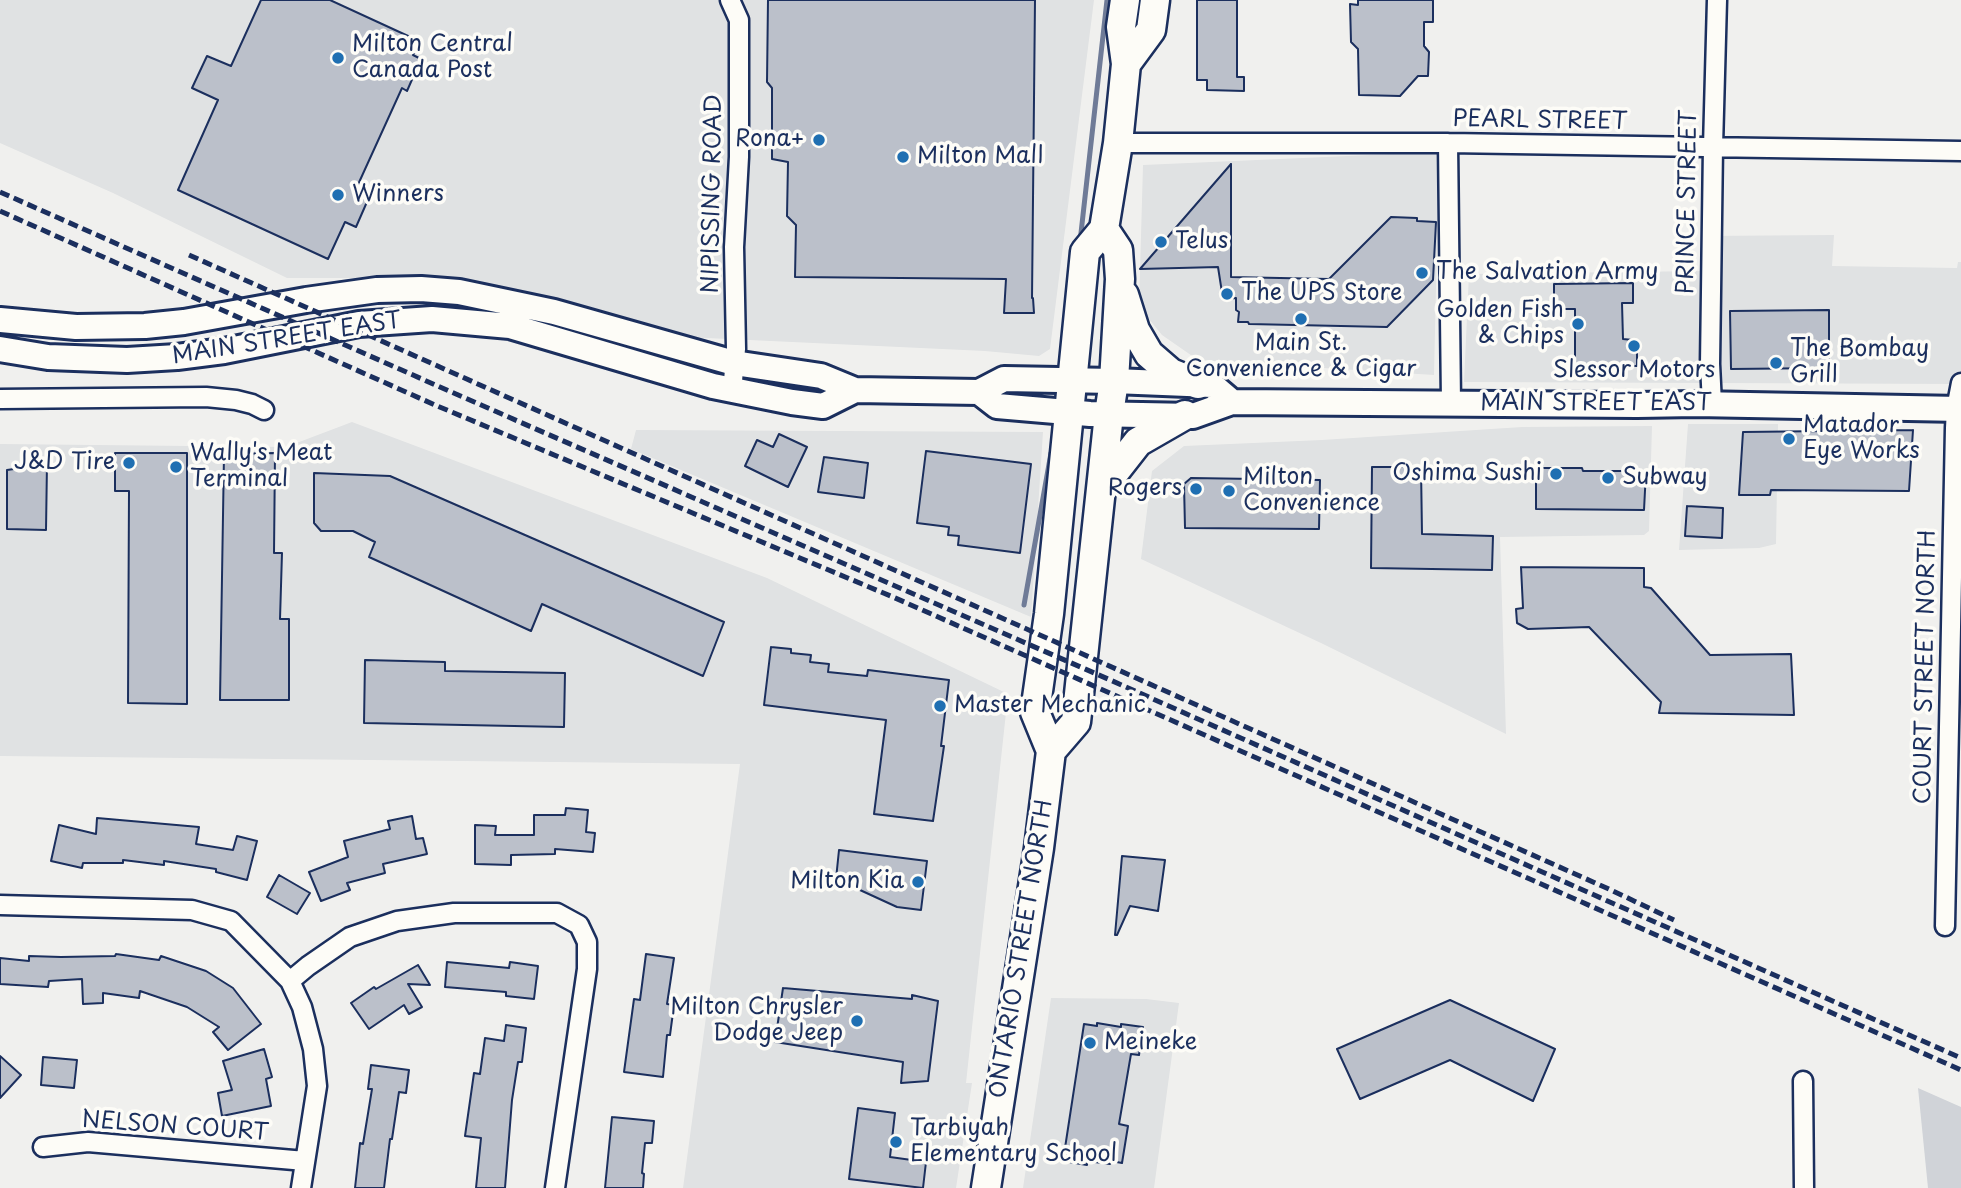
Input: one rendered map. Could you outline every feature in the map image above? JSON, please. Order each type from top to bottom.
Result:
[{"type":"main road","points":[[1051,751],[1076,722],[1114,381],[1118,250],[1104,229],[1118,143],[1126,64],[1121,27],[1125,0]]},
{"type":"main road","points":[[1126,64],[1151,30],[1155,0]]},
{"type":"main road","name":"ONTARIO STREET NORTH","points":[[986,1188],[1039,848],[1051,751],[1035,712],[1049,614],[1085,252],[1104,229]]},
{"type":"main road","points":[[1119,279],[1135,330],[1149,354],[1171,373],[1198,384]]},
{"type":"main road","name":"MAIN STREET EAST","points":[[0,320],[76,327],[145,326],[377,290],[421,289],[459,292],[554,312],[734,363],[821,376],[855,390],[979,392],[1004,379],[1114,381],[1212,385],[1231,402]]},
{"type":"main road","name":"MAIN STREET EAST","points":[[0,349],[48,357],[127,360],[177,357],[224,351],[359,324],[432,319],[510,326],[732,391],[792,402],[823,406],[855,390]]},
{"type":"main road","name":"MAIN STREET EAST","points":[[979,392],[997,406],[1069,412],[1193,416],[1231,402],[1712,404],[1959,409]]},
{"type":"main road","points":[[1102,488],[1138,442],[1185,415]]},
{"type":"street","name":"NIPISSING ROAD","points":[[730,0],[739,20],[739,157],[734,247],[732,391]]},
{"type":"street","name":"PRINCE STREET","points":[[1712,404],[1710,352],[1717,0]]},
{"type":"street","name":"PEARL STREET","points":[[1118,143],[1448,143],[1961,151]]},
{"type":"street","points":[[1448,143],[1451,403]]},
{"type":"street","name":"COURT STREET NORTH","points":[[1945,926],[1961,383]]},
{"type":"street","name":"MAIN STREET EAST","points":[[0,399],[206,397],[236,400],[264,410]]},
{"type":"street","points":[[0,905],[192,910],[231,922],[290,981],[302,1007],[316,1069],[317,1086],[301,1188]]},
{"type":"street","points":[[290,981],[350,937],[397,921],[453,913],[558,913],[579,925],[587,942],[587,968],[555,1188]]},
{"type":"street","points":[[1803,1081],[1804,1188]]},
{"type":"street","name":"NELSON COURT","points":[[43,1147],[88,1142],[305,1161]]},
{"type":"shaded area","name":"Milton Mall","points":[[0,0],[1094,0],[1050,349],[1039,356],[685,337],[448,278],[287,278],[113,193],[0,143]]},
{"type":"shaded area","points":[[1439,152],[1434,375],[1198,360],[1162,335],[1139,307],[1143,165]]},
{"type":"shaded area","points":[[1834,235],[1832,266],[1957,268],[1958,262],[1961,262],[1961,384],[1464,382],[1469,274],[1704,271],[1703,236]]},
{"type":"shaded area","points":[[352,422],[767,578],[1008,694],[966,1083],[972,1083],[956,1188],[683,1188],[740,764],[0,756],[0,444],[286,447]]},
{"type":"shaded area","points":[[1688,424],[1778,424],[1776,544],[1759,548],[1679,550]]},
{"type":"shaded area","points":[[1652,426],[1649,531],[1644,535],[1500,537],[1506,734],[1141,559],[1152,471],[1184,446],[1522,427]]},
{"type":"shaded area","points":[[636,430],[1043,432],[1031,617],[631,449]]},
{"type":"shaded area","points":[[1051,998],[1146,999],[1179,1003],[1154,1188],[1023,1188]]},
{"type":"shaded area","points":[[1918,1088],[1961,1107],[1961,1188],[1928,1188]]},
{"type":"building","points":[[261,0],[330,0],[419,41],[413,55],[421,59],[407,91],[402,88],[356,189],[370,195],[356,227],[345,222],[328,259],[178,190],[218,100],[192,88],[207,56],[231,66]]},
{"type":"building","name":"Milton Mall","points":[[768,0],[1035,0],[1034,313],[1004,313],[1006,279],[795,277],[796,225],[787,216],[788,162],[772,159],[772,88],[767,82]]},
{"type":"building","points":[[1197,0],[1237,0],[1237,77],[1244,77],[1244,91],[1207,90],[1207,80],[1197,80]]},
{"type":"building","points":[[1358,0],[1433,0],[1433,22],[1424,22],[1424,46],[1429,52],[1428,76],[1418,76],[1400,96],[1359,95],[1358,49],[1351,42],[1350,4],[1358,5]]},
{"type":"building","points":[[1231,164],[1231,277],[1329,279],[1391,217],[1436,222],[1433,280],[1387,327],[1249,324],[1238,322],[1236,298],[1223,299],[1218,267],[1140,269]]},
{"type":"building","points":[[1633,283],[1633,303],[1622,303],[1623,339],[1633,340],[1637,344],[1637,366],[1575,364],[1575,309],[1554,309],[1554,284]]},
{"type":"building","points":[[1829,310],[1829,368],[1731,369],[1730,311]]},
{"type":"building","points":[[1913,430],[1909,491],[1771,490],[1770,495],[1739,495],[1743,432]]},
{"type":"building","points":[[779,434],[807,447],[788,487],[745,466],[757,440],[773,447]]},
{"type":"building","points":[[926,451],[1031,464],[1020,553],[958,545],[959,536],[948,535],[949,527],[917,523]]},
{"type":"building","points":[[115,453],[187,453],[187,704],[128,703],[129,491],[115,491]]},
{"type":"building","points":[[275,453],[274,553],[282,553],[280,619],[289,619],[289,700],[220,700],[224,454]]},
{"type":"building","points":[[824,457],[868,463],[864,498],[818,492]]},
{"type":"building","points":[[47,463],[46,530],[7,529],[7,470],[14,469],[13,464]]},
{"type":"building","points":[[1372,467],[1421,467],[1422,534],[1493,536],[1492,570],[1371,568]]},
{"type":"building","points":[[1536,468],[1646,471],[1644,510],[1536,509]]},
{"type":"building","points":[[314,473],[390,476],[724,622],[703,676],[542,604],[531,631],[369,557],[375,542],[353,531],[321,531],[314,523]]},
{"type":"building","points":[[1191,478],[1320,480],[1319,529],[1185,528],[1184,484]]},
{"type":"building","points":[[1687,506],[1723,508],[1722,538],[1685,536]]},
{"type":"building","points":[[1521,567],[1644,568],[1644,587],[1651,588],[1710,655],[1791,654],[1794,715],[1659,713],[1661,702],[1589,627],[1528,629],[1517,623],[1516,609],[1523,608]]},
{"type":"building","points":[[771,647],[811,655],[810,662],[829,664],[828,672],[867,676],[868,670],[949,680],[941,746],[944,746],[933,821],[874,814],[886,720],[764,705]]},
{"type":"building","points":[[365,660],[445,662],[445,671],[565,673],[564,727],[364,723]]},
{"type":"building","points":[[566,808],[588,810],[586,832],[595,833],[593,852],[555,849],[555,854],[511,855],[511,865],[475,864],[475,825],[496,826],[495,835],[534,835],[534,815],[565,815]]},
{"type":"building","points":[[412,816],[416,839],[423,838],[427,854],[383,864],[385,873],[347,883],[350,890],[321,901],[309,872],[348,857],[344,841],[390,829],[388,821]]},
{"type":"building","points":[[97,818],[199,827],[196,844],[233,850],[237,836],[257,841],[247,880],[216,872],[216,869],[164,861],[164,865],[123,860],[123,863],[83,863],[82,868],[51,861],[59,825],[96,834]]},
{"type":"building","points":[[839,850],[927,861],[921,910],[897,907],[836,879]]},
{"type":"building","points":[[1122,856],[1165,860],[1158,911],[1130,906],[1115,935]]},
{"type":"building","points":[[279,875],[310,893],[297,914],[267,897]]},
{"type":"building","points":[[116,954],[159,960],[161,956],[206,971],[233,988],[261,1024],[228,1050],[213,1032],[219,1027],[187,1007],[140,991],[139,998],[103,993],[103,1003],[83,1004],[82,979],[49,981],[48,987],[0,984],[0,958],[29,961],[29,956]]},
{"type":"building","points":[[646,954],[674,958],[667,1004],[674,1005],[670,1035],[667,1035],[663,1077],[624,1072],[634,999],[640,1000]]},
{"type":"building","points":[[447,962],[509,968],[510,962],[538,966],[534,999],[506,996],[506,992],[445,987]]},
{"type":"building","points":[[418,965],[430,985],[408,984],[422,1007],[409,1014],[404,1005],[369,1029],[351,1003],[374,987],[376,989]]},
{"type":"building","name":"Milton Chrysler Dodge Jeep","points":[[783,988],[912,999],[912,995],[938,1001],[928,1081],[901,1083],[903,1062],[775,1042]]},
{"type":"building","points":[[1450,1000],[1555,1049],[1533,1101],[1450,1060],[1360,1099],[1337,1049]]},
{"type":"building","points":[[1097,1023],[1143,1027],[1139,1055],[1131,1054],[1119,1124],[1128,1126],[1122,1163],[1087,1161],[1087,1165],[1063,1161],[1084,1024],[1097,1026]]},
{"type":"building","points":[[506,1025],[526,1028],[522,1062],[518,1062],[512,1100],[505,1188],[476,1188],[481,1138],[465,1136],[474,1073],[480,1074],[485,1038],[504,1041]]},
{"type":"building","points":[[264,1049],[272,1077],[266,1079],[271,1106],[222,1116],[218,1093],[232,1090],[223,1061]]},
{"type":"building","points":[[0,1056],[21,1075],[0,1098]]},
{"type":"building","points":[[43,1057],[77,1060],[74,1088],[41,1085]]},
{"type":"building","points":[[371,1065],[409,1070],[406,1093],[399,1092],[384,1188],[355,1188],[360,1143],[363,1144],[372,1089],[368,1089]]},
{"type":"building","points":[[858,1108],[895,1113],[890,1157],[926,1162],[923,1188],[849,1179]]},
{"type":"building","points":[[612,1117],[654,1121],[652,1143],[645,1143],[643,1188],[605,1188]]},
{"type":"waterway","points":[[1080,242],[1107,0]]},
{"type":"waterway","points":[[1024,605],[1051,453]]},
{"type":"railway","points":[[0,192],[1108,679],[1961,1058]]},
{"type":"railway","points":[[0,211],[435,405],[893,597],[1961,1070]]},
{"type":"railway","points":[[189,255],[1674,920]]},
{"type":"place","name":"Milton Central Canada Post","points":[[338,58]]},
{"type":"place","name":"Rona+","points":[[819,140]]},
{"type":"place","name":"Milton Mall","points":[[903,157]]},
{"type":"place","name":"Winners","points":[[338,195]]},
{"type":"place","name":"Telus","points":[[1161,242]]},
{"type":"place","name":"The Salvation Army","points":[[1422,273]]},
{"type":"place","name":"The UPS Store","points":[[1227,294]]},
{"type":"place","name":"Main St. Convenience & Cigar","points":[[1301,319]]},
{"type":"place","name":"Golden Fish & Chips","points":[[1578,324]]},
{"type":"place","name":"Slessor Motors","points":[[1634,346]]},
{"type":"place","name":"The Bombay Grill","points":[[1776,363]]},
{"type":"place","name":"Matador Eye Works","points":[[1789,439]]},
{"type":"place","name":"J&D Tire","points":[[129,463]]},
{"type":"place","name":"Wally's Meat Terminal","points":[[176,467]]},
{"type":"place","name":"Oshima Sushi","points":[[1556,474]]},
{"type":"place","name":"Subway","points":[[1608,478]]},
{"type":"place","name":"Rogers","points":[[1196,489]]},
{"type":"place","name":"Milton Convenience","points":[[1229,491]]},
{"type":"place","name":"Master Mechanic","points":[[940,706]]},
{"type":"place","name":"Milton Kia","points":[[918,882]]},
{"type":"place","name":"Milton Chrysler Dodge Jeep","points":[[857,1021]]},
{"type":"place","name":"Meineke","points":[[1090,1043]]},
{"type":"place","name":"Tarbiyah Elementary School","points":[[896,1142]]}]
